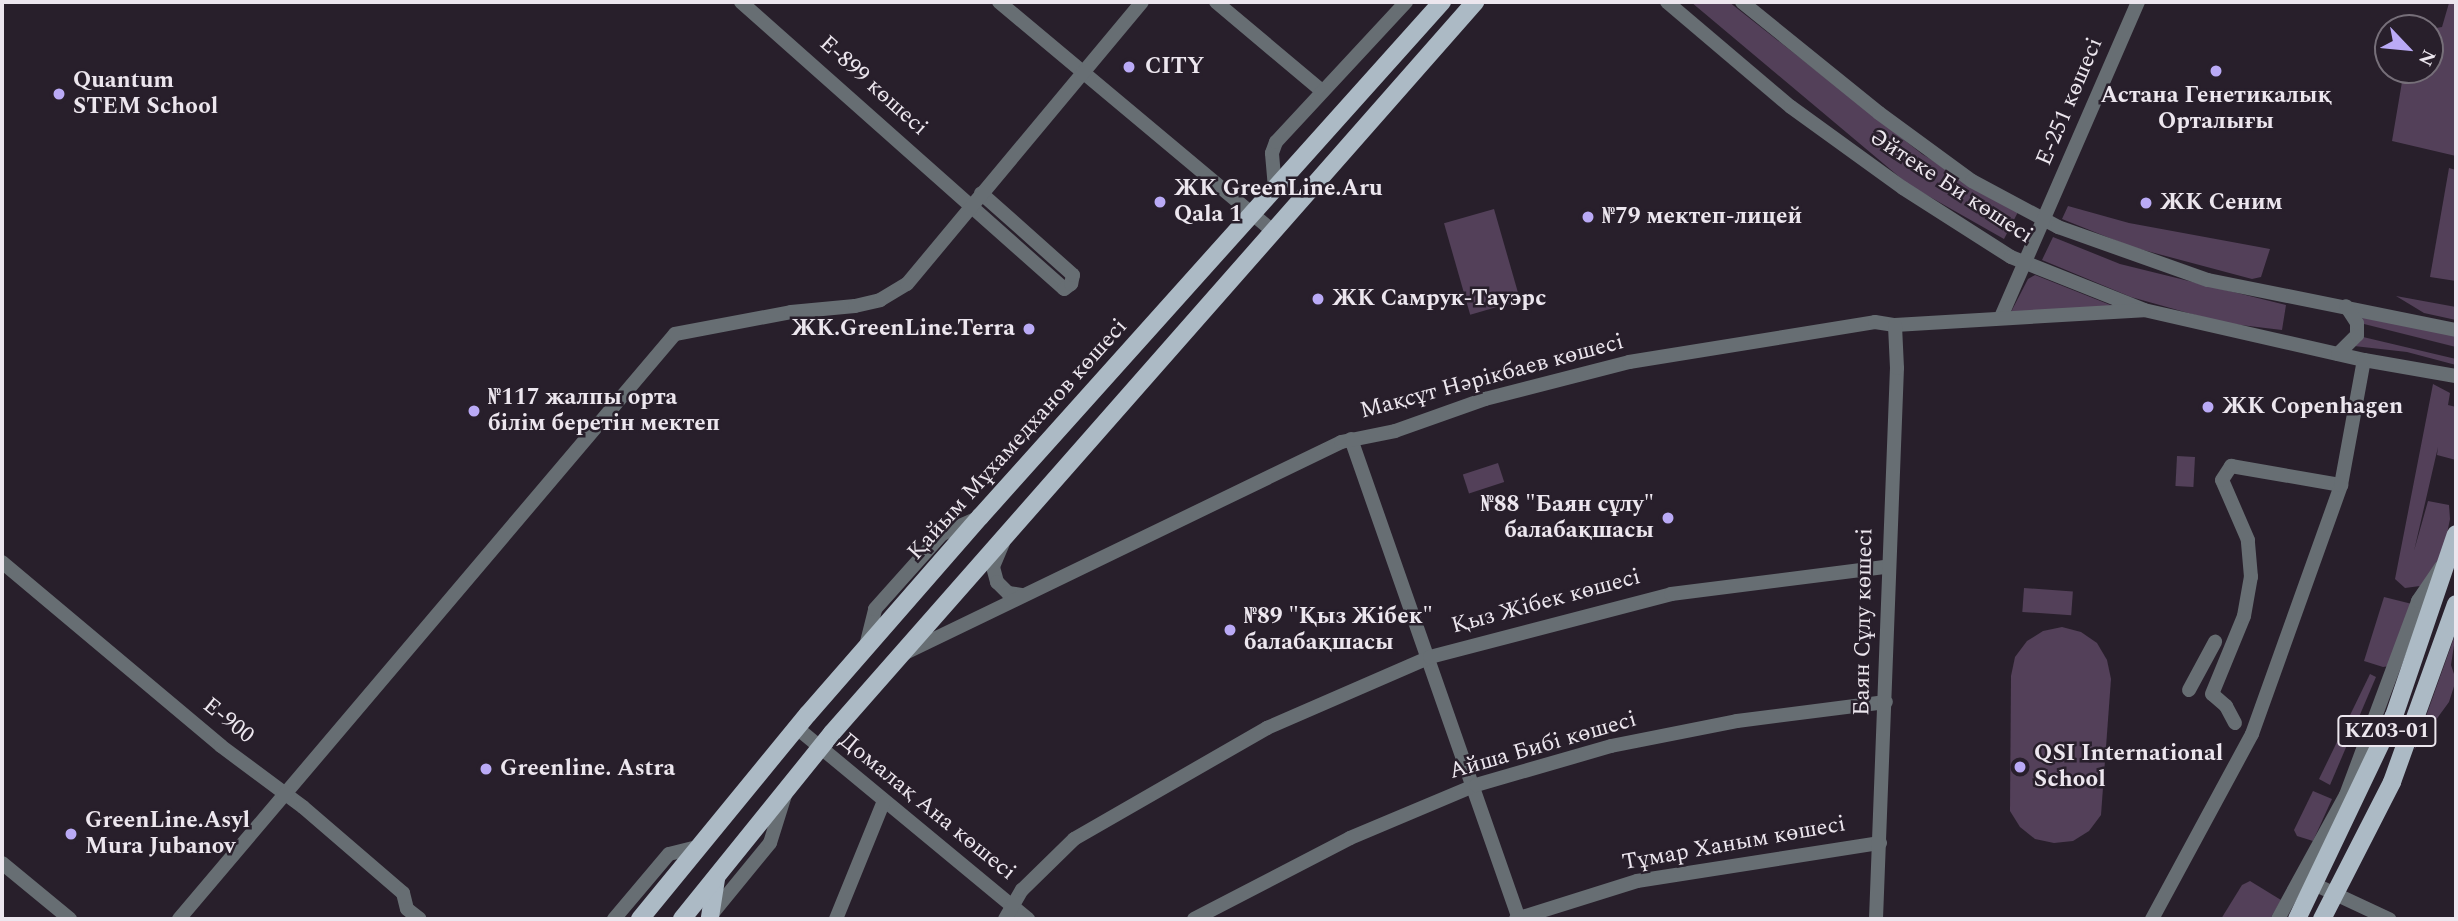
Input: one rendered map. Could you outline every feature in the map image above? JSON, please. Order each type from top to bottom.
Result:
[{"type":"main road","name":"Қайым Мұхамедханов көшесі","points":[[640,919],[797,728],[980,517],[1443,2]]},
{"type":"main road","points":[[682,919],[819,747],[1475,2]]},
{"type":"main road","name":"KZ03-01","points":[[2297,919],[2316,885],[2393,716],[2452,552],[2456,534]]},
{"type":"main road","name":"KZ03-01","points":[[2322,919],[2392,782],[2456,604]]},
{"type":"main road","points":[[709,918],[717,876]]},
{"type":"street","name":"Е-899 көшесі","points":[[741,2],[980,194],[1073,275],[1071,285],[1064,289],[980,194]]},
{"type":"street","points":[[999,2],[1272,230]]},
{"type":"street","points":[[179,919],[288,796],[675,334],[791,312],[855,306],[880,300],[907,284],[1142,2]]},
{"type":"street","points":[[1216,2],[1321,90]]},
{"type":"street","points":[[1275,188],[1272,153],[1276,142],[1321,90],[1406,2]]},
{"type":"street","name":"Әйтеке Би көшесі","points":[[1742,2],[1922,144],[1972,180],[2044,220],[2114,250],[2208,280],[2456,330]]},
{"type":"street","name":"Е-251 көшесі","points":[[2001,317],[2138,2]]},
{"type":"street","name":"Әйтеке Би көшесі","points":[[1672,4],[1791,107],[1903,188],[2025,263],[2144,310],[2364,360],[2456,376]]},
{"type":"street","points":[[2338,354],[2357,335],[2357,323],[2347,306]]},
{"type":"street","name":"Мақсұт Нәрікбаев көшесі","points":[[898,656],[1214,500],[1351,439],[1395,431],[1485,399],[1629,362],[1875,322],[1895,325],[2144,310]]},
{"type":"street","name":"Баян Сұлу көшесі","points":[[1876,919],[1886,702],[1886,567],[1897,368],[1895,325]]},
{"type":"street","points":[[2152,919],[2252,734],[2341,485],[2364,360]]},
{"type":"street","points":[[1351,439],[1476,785],[1518,919]]},
{"type":"street","points":[[2235,723],[2226,706],[2212,694],[2244,616],[2251,577],[2248,540],[2222,480],[2231,466],[2341,485]]},
{"type":"street","points":[[1008,530],[993,568],[997,582],[1008,593],[1023,595]]},
{"type":"street","points":[[2278,919],[2346,795],[2418,601],[2452,552]]},
{"type":"street","name":"E-900","points":[[2,562],[403,893],[407,909],[420,919]]},
{"type":"street","name":"Қыз Жібек көшесі","points":[[1008,912],[1058,851],[1178,776],[1267,728],[1430,657],[1671,594],[1886,567]]},
{"type":"street","points":[[2189,690],[2215,642]]},
{"type":"street","name":"Айша Бибі көшесі","points":[[1194,919],[1350,838],[1476,785],[1611,746],[1737,721],[1886,702]]},
{"type":"street","name":"Домалақ Ана көшесі","points":[[797,728],[884,801],[1008,912],[1028,919]]},
{"type":"street","points":[[709,918],[770,843],[787,788]]},
{"type":"street","points":[[836,919],[884,801]]},
{"type":"street","name":"Тұмар Ханым көшесі","points":[[1518,919],[1650,878],[1880,843]]},
{"type":"street","points":[[614,919],[669,854],[701,846]]},
{"type":"street","points":[[2,863],[70,919]]},
{"type":"street","points":[[2316,885],[2389,919]]},
{"type":"shaded area","points":[[1691,2],[1729,2],[1922,154],[2018,212],[2004,239],[1909,185]]},
{"type":"shaded area","points":[[2449,3],[2456,4],[2456,156],[2392,141],[2402,84],[2444,84],[2444,20]]},
{"type":"shaded area","points":[[2449,168],[2456,170],[2456,281],[2430,277]]},
{"type":"shaded area","points":[[2068,206],[2129,223],[2270,249],[2261,277],[2252,279],[2132,247],[2062,219]]},
{"type":"shaded area","points":[[1494,209],[1520,300],[1470,315],[1444,223]]},
{"type":"shaded area","points":[[2053,237],[2120,264],[2286,305],[2282,330],[2224,323],[2131,297],[2042,260]]},
{"type":"shaded area","points":[[2035,275],[2113,306],[2011,312],[2028,279]]},
{"type":"shaded area","points":[[2396,296],[2456,307],[2456,320],[2424,313]]},
{"type":"shaded area","points":[[2362,316],[2456,334],[2456,347],[2364,324]]},
{"type":"shaded area","points":[[2363,337],[2456,359],[2456,365],[2407,352],[2354,346]]},
{"type":"shaded area","points":[[2433,384],[2450,393],[2448,405],[2456,407],[2456,460],[2437,455],[2438,447],[2414,551],[2428,501],[2449,505],[2450,519],[2442,559],[2420,586],[2405,588],[2395,579]]},
{"type":"shaded area","points":[[2177,456],[2195,457],[2193,487],[2175,486]]},
{"type":"shaded area","points":[[1498,463],[1504,482],[1469,493],[1463,474]]},
{"type":"shaded area","points":[[2024,588],[2073,591],[2071,615],[2022,612]]},
{"type":"shaded area","points":[[2384,597],[2412,604],[2390,666],[2383,667],[2364,661]]},
{"type":"shaded area","points":[[2062,627],[2081,632],[2097,643],[2107,660],[2111,679],[2101,815],[2089,831],[2073,841],[2054,843],[2035,839],[2020,827],[2010,811],[2011,676],[2015,657],[2027,641],[2043,631]]},
{"type":"shaded area","points":[[2456,632],[2451,665],[2456,680],[2449,702],[2414,750]]},
{"type":"shaded area","points":[[2370,674],[2376,677],[2330,785],[2319,779]]},
{"type":"shaded area","points":[[2313,791],[2332,799],[2313,841],[2297,836],[2294,830]]},
{"type":"shaded area","points":[[2250,881],[2281,900],[2270,919],[2221,919],[2242,885]]},
{"type":"place","name":"CITY","points":[[1129,67]]},
{"type":"place","name":"Астана Генетикалық Орталығы","points":[[2216,71]]},
{"type":"place","name":"Quantum STEM School","points":[[59,94]]},
{"type":"place","name":"ЖК GreenLine.Aru Qala 1","points":[[1160,202]]},
{"type":"place","name":"ЖК Сеним","points":[[2146,203]]},
{"type":"place","name":"№79 мектеп-лицей","points":[[1588,217]]},
{"type":"place","name":"ЖК Самрук-Тауэрс","points":[[1318,299]]},
{"type":"place","name":"ЖК.GreenLine.Terra","points":[[1029,329]]},
{"type":"place","name":"ЖК Copenhagen","points":[[2208,407]]},
{"type":"place","name":"№117 жалпы орта білім беретін мектеп","points":[[474,411]]},
{"type":"place","name":"№88 \"Баян сұлу\" балабақшасы","points":[[1668,518]]},
{"type":"place","name":"№89 \"Қыз Жібек\" балабақшасы","points":[[1230,630]]},
{"type":"place","name":"QSI International School","points":[[2020,767]]},
{"type":"place","name":"Greenline. Astra","points":[[486,769]]},
{"type":"place","name":"GreenLine.Asyl Mura Jubanov","points":[[71,834]]}]
